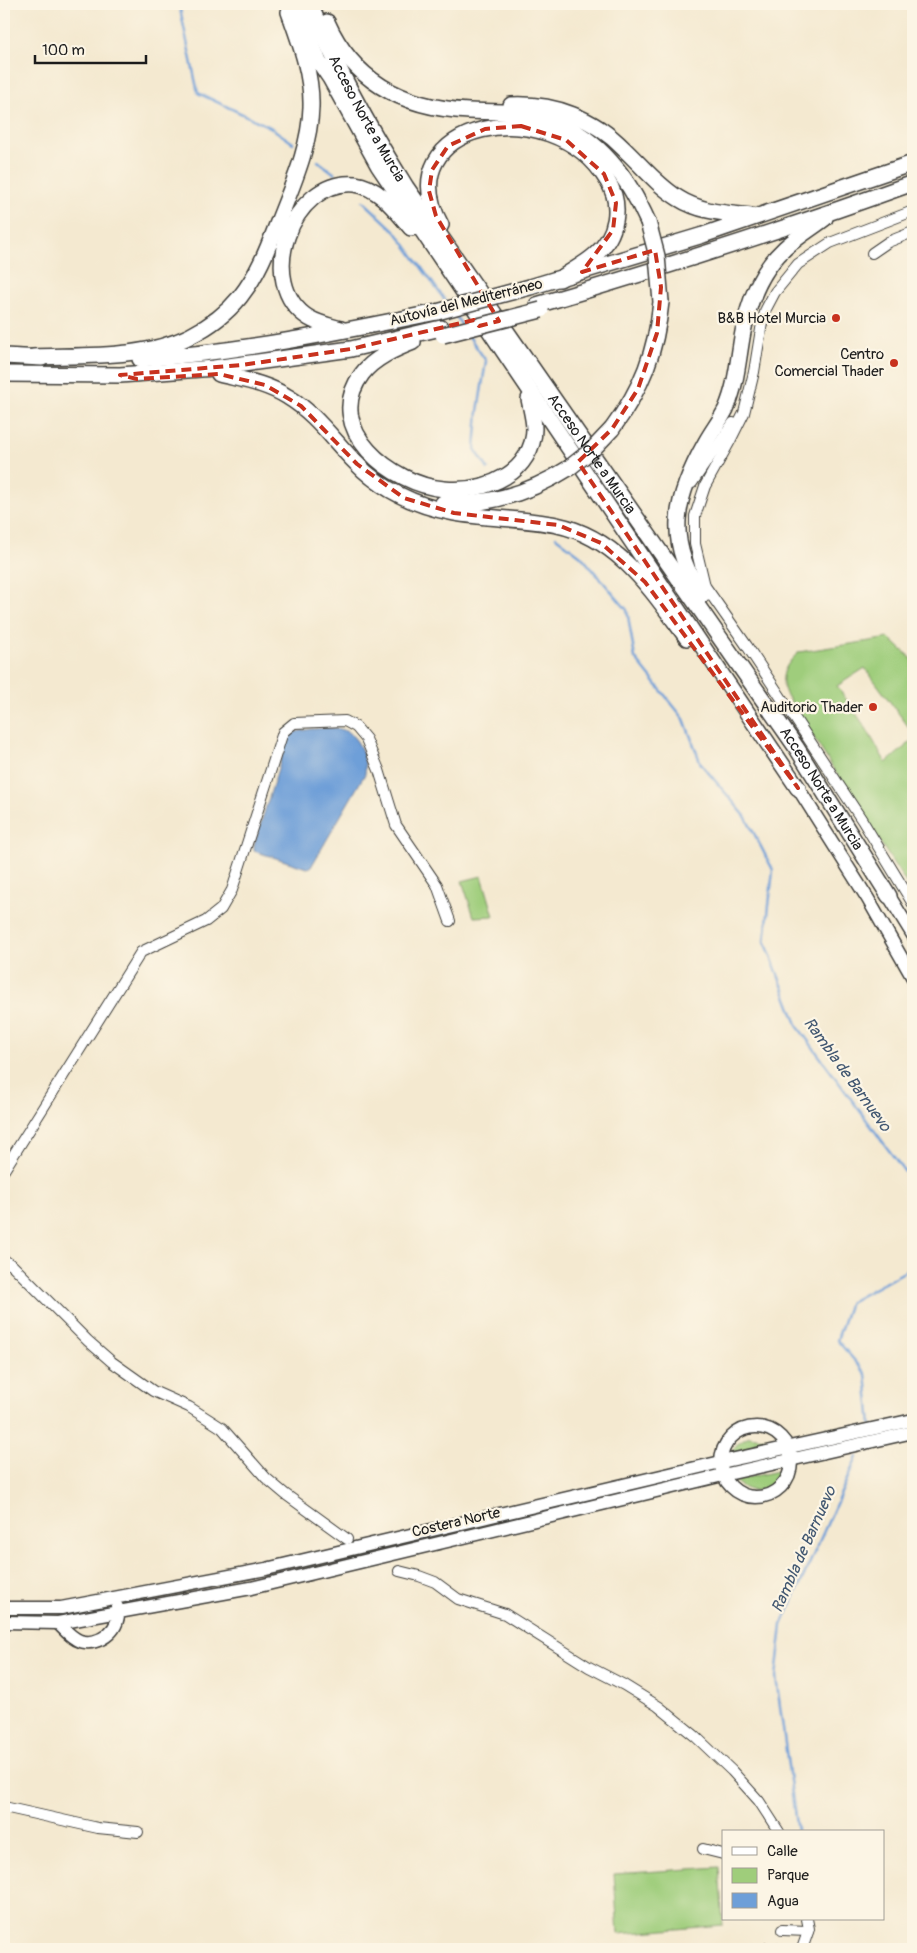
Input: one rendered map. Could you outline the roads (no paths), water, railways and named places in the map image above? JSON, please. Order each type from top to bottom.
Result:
[{"type":"highway","points":[[33,358],[120,353],[160,347],[190,336],[218,319],[240,297],[260,266],[270,242],[302,159],[310,122],[309,76],[302,47],[286,4]]},
{"type":"highway","name":"Acceso Norte a Murcia","points":[[296,4],[319,62],[330,78],[378,165],[798,788]]},
{"type":"highway","name":"Acceso Norte a Murcia","points":[[310,4],[324,41],[380,145],[406,187],[796,747],[889,896]]},
{"type":"highway","points":[[320,4],[332,33],[344,54],[364,75],[398,96],[438,108],[520,113],[550,120],[592,142],[615,164],[633,193],[648,222],[659,271],[661,302],[657,333],[647,369],[631,402],[612,429],[593,449],[569,468],[540,485],[527,490],[510,496],[472,504],[423,500],[392,488],[370,475]]},
{"type":"highway","points":[[319,62],[326,81],[367,158],[411,228],[728,690],[798,788]]},
{"type":"highway","points":[[438,108],[522,104],[551,108],[569,113],[590,122],[614,139],[658,183],[678,198],[709,211],[755,216]]},
{"type":"highway","points":[[478,291],[472,273],[436,216],[431,203],[430,181],[437,160],[448,146],[465,136],[496,127],[534,128],[566,140],[587,155],[604,174],[610,184],[616,203],[613,230],[605,244],[593,257],[560,279]]},
{"type":"highway","name":"Autovía del Mediterráneo","points":[[4,356],[134,360],[193,356],[348,330],[437,312],[560,279],[703,235],[913,163]]},
{"type":"highway","name":"Autovía del Mediterráneo","points":[[4,374],[120,375],[214,368],[351,349],[442,332],[539,307],[842,209],[913,183]]},
{"type":"highway","points":[[348,330],[316,322],[308,317],[289,297],[283,275],[282,256],[285,243],[296,218],[310,200],[320,192],[337,185],[355,184],[383,198],[411,228]]},
{"type":"highway","points":[[539,307],[632,283],[793,231],[842,209]]},
{"type":"highway","points":[[796,747],[760,680],[692,580],[681,554],[677,535],[683,493],[691,469],[725,410],[737,377],[744,331],[753,293],[767,270],[785,248],[825,218]]},
{"type":"highway","points":[[120,375],[137,379],[219,374],[321,361],[416,340],[442,332]]},
{"type":"highway","points":[[416,340],[392,350],[369,367],[362,374],[350,404],[351,420],[362,444],[380,462],[407,480],[443,489],[465,490],[492,483],[515,471],[525,460],[534,430],[529,399]]},
{"type":"highway","points":[[219,374],[265,385],[289,397],[315,419],[370,475],[388,489],[404,498],[438,510],[469,516],[558,525],[601,543],[621,557],[645,582],[728,690]]},
{"type":"main road","points":[[798,788],[868,899],[913,978]]},
{"type":"main road","points":[[889,896],[913,935]]},
{"type":"main road","name":"Costera Norte","points":[[4,1622],[58,1623],[250,1588],[723,1475],[790,1453],[913,1423]]},
{"type":"main road","points":[[760,1427],[772,1431],[782,1438],[790,1453],[790,1472],[785,1483],[776,1492],[764,1497],[752,1497],[740,1493],[730,1486],[723,1475],[721,1462],[723,1450],[729,1440],[738,1432],[749,1428],[760,1427]]},
{"type":"main road","name":"Costera Norte","points":[[4,1608],[61,1608],[266,1570],[721,1462],[790,1453]]},
{"type":"main road","points":[[58,1623],[76,1639],[81,1641],[93,1641],[105,1636],[113,1629],[117,1621],[118,1613],[114,1599]]},
{"type":"street","points":[[913,211],[841,238],[812,254],[798,264],[780,286],[766,309],[762,323],[752,381],[744,413],[704,486],[695,516],[695,544],[705,586],[862,820],[913,904]]},
{"type":"street","points":[[872,254],[888,242],[913,232]]},
{"type":"street","points":[[678,518],[692,483],[710,454],[730,429],[752,381]]},
{"type":"street","points":[[4,1170],[141,952],[206,922],[221,909],[232,890],[283,732],[294,723],[345,721],[356,727],[366,739],[396,825],[437,885],[450,921]]},
{"type":"street","points":[[4,1260],[13,1266],[88,1342],[112,1362],[153,1391],[189,1407],[222,1428],[266,1478],[347,1539]]},
{"type":"street","points":[[399,1571],[435,1582],[458,1599],[504,1614],[589,1667],[624,1685],[658,1706],[695,1736],[732,1771],[759,1800],[778,1830]]},
{"type":"street","points":[[4,1807],[98,1828],[138,1832]]},
{"type":"street","points":[[703,1849],[722,1854]]},
{"type":"street","points":[[802,1949],[808,1931],[807,1920]]},
{"type":"street","points":[[782,1930],[808,1931]]},
{"type":"water","points":[[335,728],[349,733],[361,748],[365,762],[365,774],[311,867],[307,868],[254,851],[254,845],[287,740],[295,732]]},
{"type":"waterway","points":[[179,4],[198,93],[270,127],[293,143]]},
{"type":"waterway","points":[[318,161],[335,174]]},
{"type":"waterway","points":[[363,201],[396,232],[447,303]]},
{"type":"waterway","points":[[454,314],[461,324]]},
{"type":"waterway","points":[[468,335],[486,361],[478,411],[475,449],[488,469]]},
{"type":"waterway","name":"Rambla de Barnuevo","points":[[556,537],[581,556],[627,610],[635,658],[684,719],[701,764],[745,816],[773,870],[765,941],[798,1027],[913,1183]]},
{"type":"waterway","name":"Rambla de Barnuevo","points":[[871,1425],[866,1374],[837,1340],[850,1302],[913,1267]]},
{"type":"waterway","name":"Rambla de Barnuevo","points":[[797,1830],[776,1677],[782,1625],[857,1457]]},
{"type":"place","name":"B&B Hotel Murcia","points":[[836,318]]},
{"type":"place","name":"Centro Comercial Thader","points":[[894,363]]},
{"type":"place","name":"Auditorio Thader","points":[[873,707]]}]
